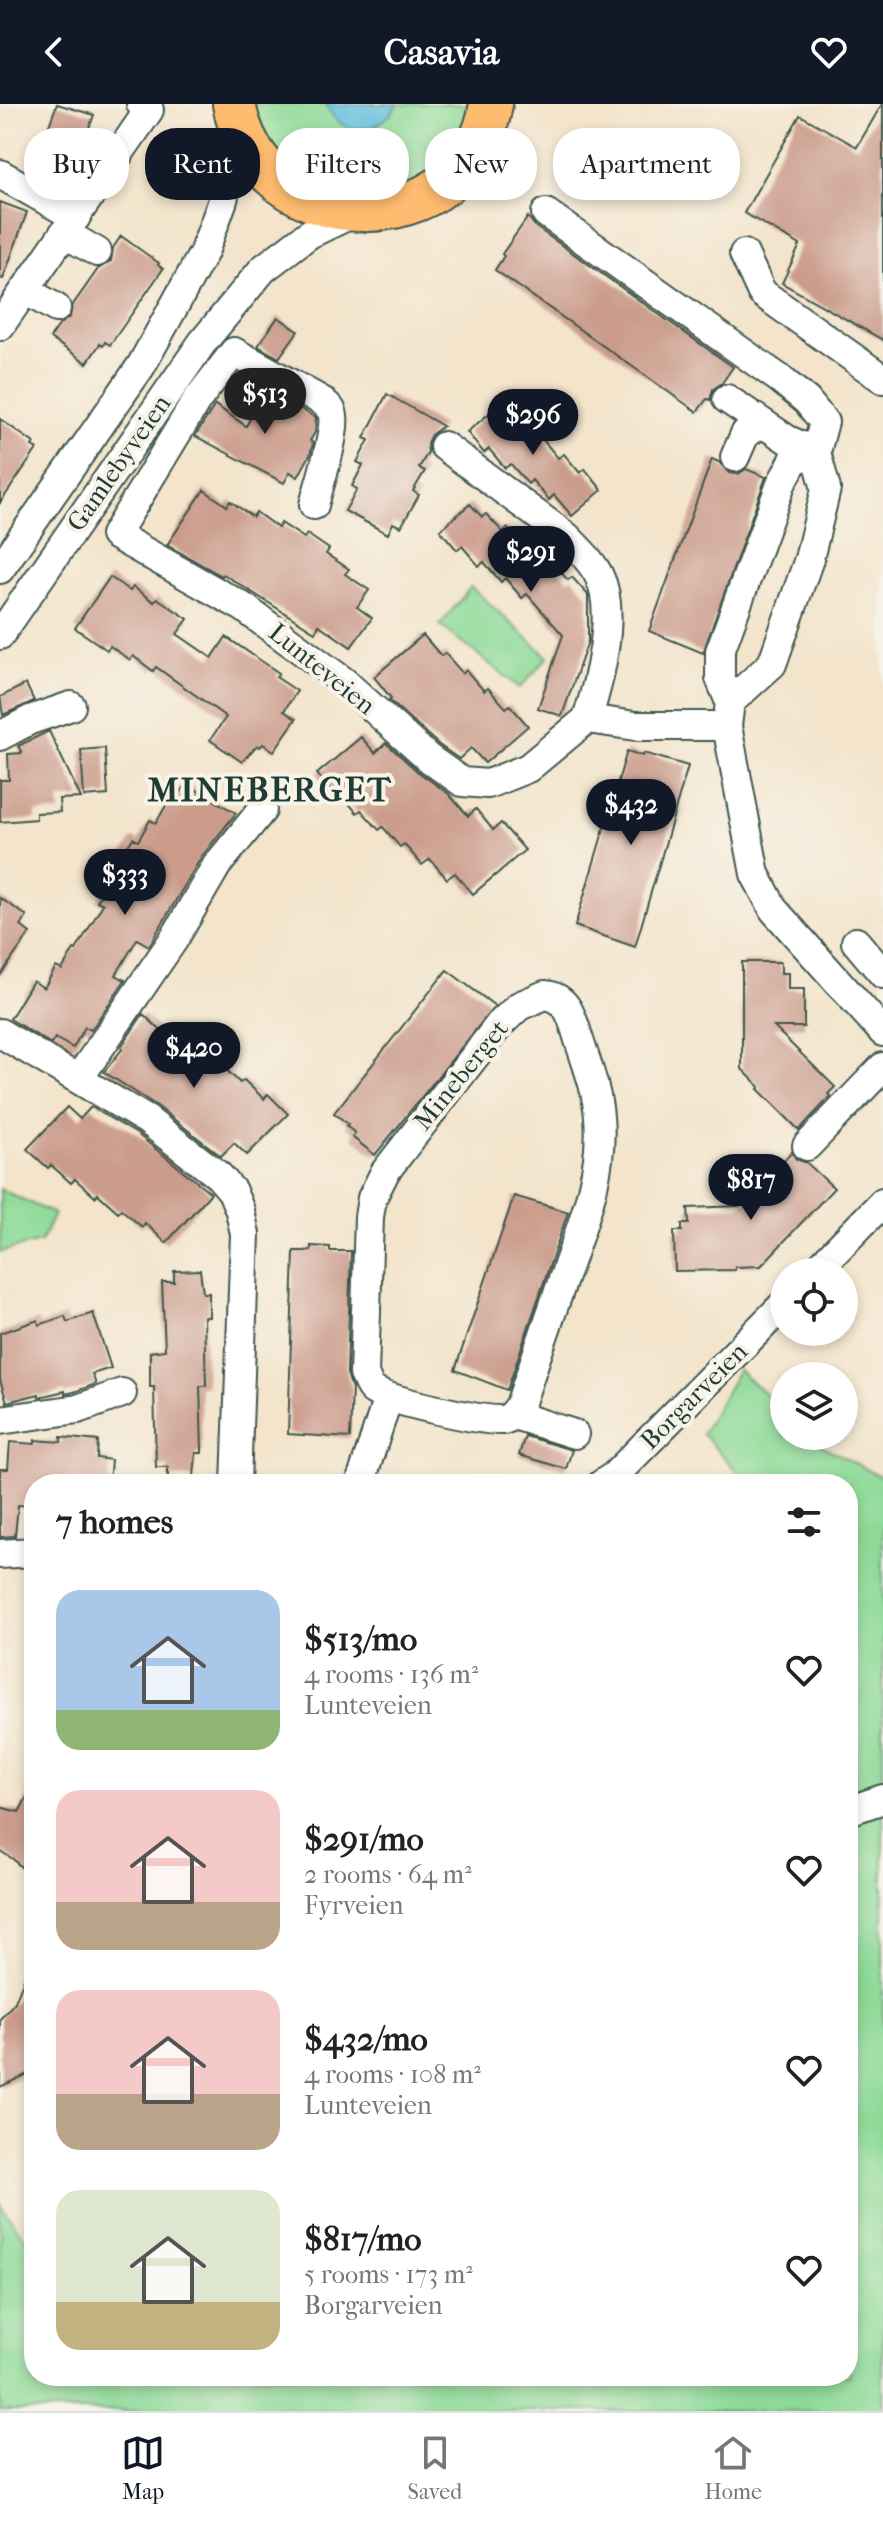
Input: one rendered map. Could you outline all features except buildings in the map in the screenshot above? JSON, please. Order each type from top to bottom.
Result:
[{"type":"highway","points":[[237,115],[255,156],[278,181],[324,206],[357,211],[385,209],[411,202],[442,184],[468,158],[494,111]]},
{"type":"street","points":[[0,326],[70,225],[145,107]]},
{"type":"street","name":"Gamlebyveien","points":[[0,569],[141,366],[204,252],[223,200],[237,115]]},
{"type":"street","points":[[0,174],[70,225],[97,252]]},
{"type":"street","name":"Gamlebyveien","points":[[0,635],[202,343],[263,269],[309,234],[357,211]]},
{"type":"street","points":[[444,446],[567,537],[599,575],[606,601],[605,628],[601,670],[587,719],[636,726],[728,714],[772,664],[809,559],[826,489],[816,452],[824,422],[807,401],[546,213]]},
{"type":"street","points":[[744,254],[762,293],[883,379]]},
{"type":"street","points":[[25,290],[56,308]]},
{"type":"street","name":"Lunteveien","points":[[314,505],[334,420],[331,410],[322,401],[234,352],[197,400],[115,535],[243,607],[343,681],[428,758],[462,782],[488,784],[528,768],[587,719]]},
{"type":"street","points":[[727,399],[788,440],[816,452]]},
{"type":"street","points":[[735,457],[745,434],[762,423]]},
{"type":"street","points":[[816,452],[794,460],[781,484],[720,651],[720,678],[755,874],[774,910],[883,1032]]},
{"type":"street","points":[[0,736],[30,720],[71,706]]},
{"type":"street","points":[[79,1078],[166,950],[217,865],[262,810]]},
{"type":"street","points":[[856,942],[883,974]]},
{"type":"street","name":"Mineberget","points":[[388,1398],[370,1387],[364,1374],[372,1198],[385,1172],[407,1141],[499,1025],[529,1000],[552,996],[566,1006],[595,1092],[600,1118],[598,1153],[593,1186],[579,1232],[514,1415]]},
{"type":"street","points":[[0,1033],[147,1120],[219,1176],[232,1191],[245,1234],[236,1474]]},
{"type":"street","points":[[807,1146],[883,1067]]},
{"type":"street","points":[[829,1258],[883,1202]]},
{"type":"street","name":"Borgarveien","points":[[616,1474],[770,1318]]},
{"type":"street","points":[[0,1420],[78,1409],[122,1393]]},
{"type":"street","points":[[363,1474],[388,1398],[478,1417],[504,1420],[514,1415],[574,1434]]},
{"type":"street","points":[[0,1554],[24,1553]]},
{"type":"street","points":[[858,1808],[883,1799]]},
{"type":"green space","points":[[248,104],[326,104],[328,109],[391,115],[397,104],[473,104],[468,128],[425,128],[425,179],[419,186],[409,188],[409,128],[276,128],[276,161]]},
{"type":"green space","points":[[471,587],[548,657],[520,688],[440,625]]},
{"type":"green space","points":[[0,1189],[54,1214],[41,1242],[0,1252]]},
{"type":"green space","points":[[738,1370],[770,1399],[770,1450],[830,1450],[883,1478],[883,2411],[0,2411],[0,2204],[24,2237],[24,2386],[858,2386],[858,1474],[740,1474],[702,1434]]},
{"type":"water","points":[[326,104],[397,104],[381,122],[366,128],[350,128],[332,116]]},
{"type":"district","name":"MINEBERGET","points":[[270,790]]}]
